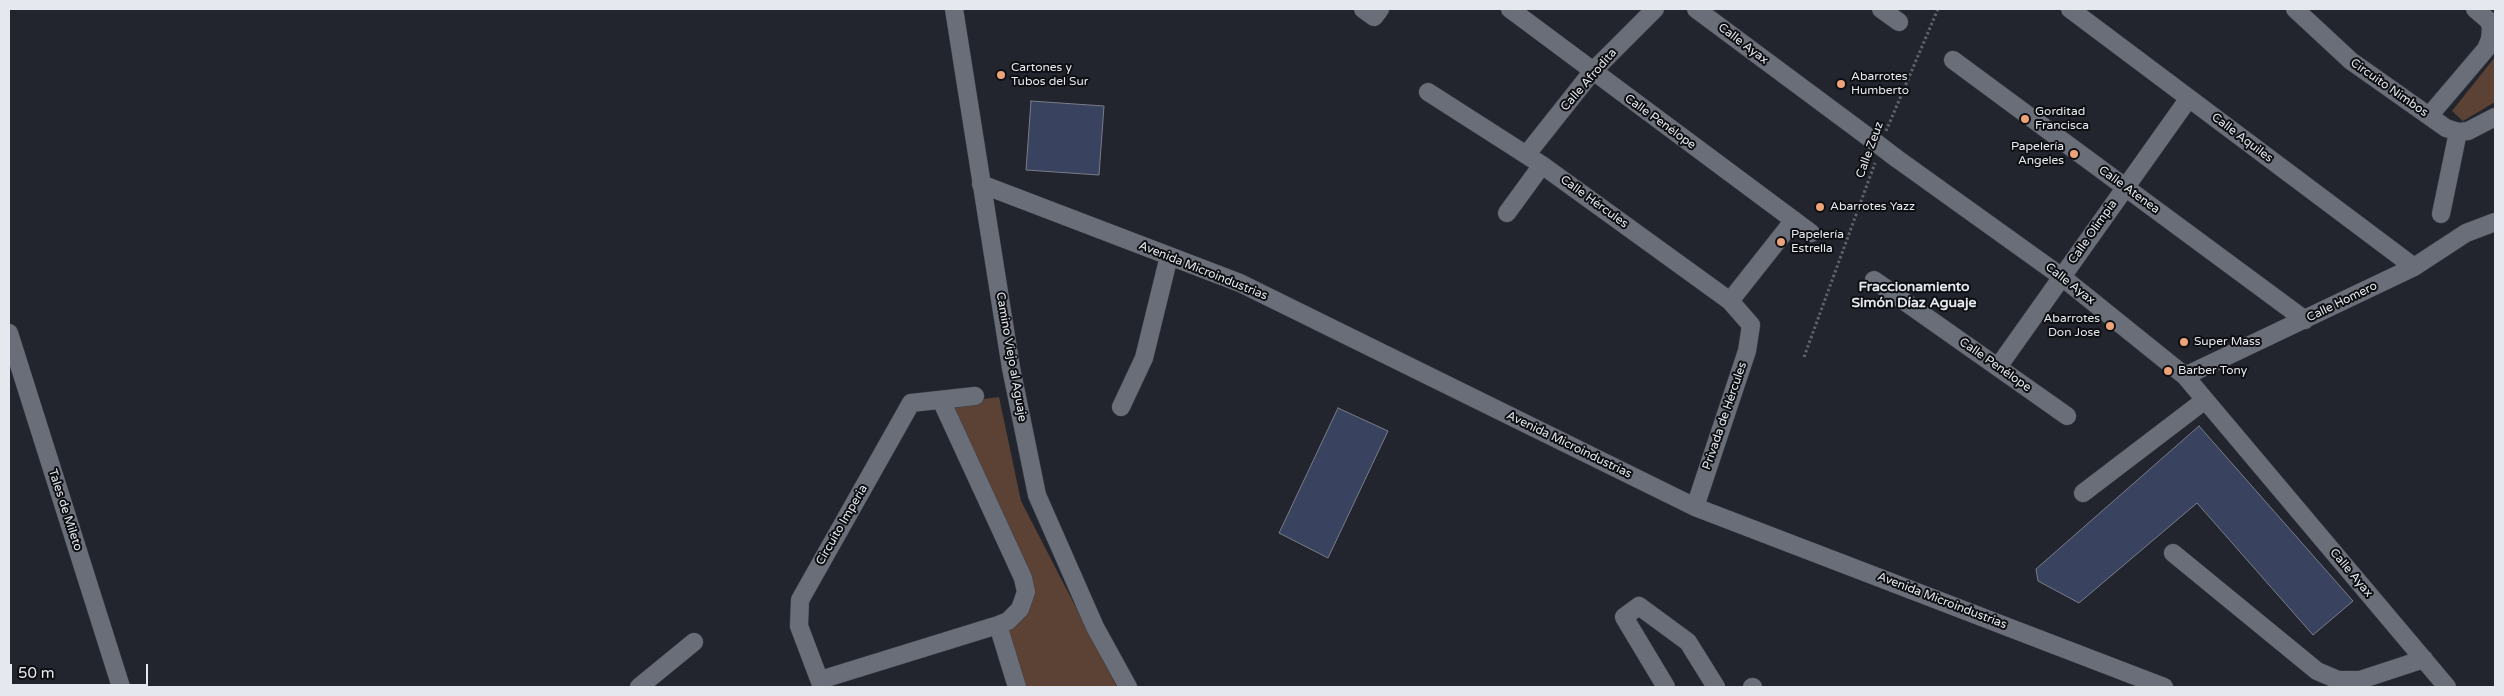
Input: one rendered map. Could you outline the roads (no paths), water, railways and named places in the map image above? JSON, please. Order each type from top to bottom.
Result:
[{"type":"street","name":"Camino Viejo al Aguaje","points":[[954,9],[1011,368],[1037,495],[1095,627],[1128,687]]},
{"type":"street","points":[[1363,9],[1374,17],[1380,9]]},
{"type":"street","name":"Calle Penélope","points":[[1510,9],[1592,72],[1811,233]]},
{"type":"street","name":"Calle Afrodita","points":[[1527,154],[1592,72],[1655,9]]},
{"type":"street","name":"Calle Ayax","points":[[1696,9],[1880,138],[1896,158],[2062,277],[2185,376],[2424,658],[2446,687]]},
{"type":"street","points":[[1881,9],[1899,22]]},
{"type":"street","name":"Calle Aquiles","points":[[2070,9],[2414,267]]},
{"type":"street","name":"Circuito Nimbos","points":[[2295,9],[2351,61],[2446,128],[2458,132]]},
{"type":"street","points":[[2429,116],[2486,49],[2490,40],[2489,21],[2475,9]]},
{"type":"street","name":"Calle Atenea","points":[[1953,60],[2305,320]]},
{"type":"street","name":"Calle Hércules","points":[[1428,92],[1527,154],[1730,301],[1750,324]]},
{"type":"street","name":"Calle Olimpia","points":[[1998,367],[2189,98]]},
{"type":"street","points":[[2441,214],[2458,132],[2468,131],[2495,117]]},
{"type":"street","points":[[1508,213],[1542,165]]},
{"type":"street","name":"Avenida Microindustrias","points":[[981,184],[1240,283],[1695,507],[2164,687]]},
{"type":"street","points":[[1730,301],[1794,220]]},
{"type":"street","name":"Calle Homero","points":[[2185,376],[2414,267],[2466,233],[2495,222]]},
{"type":"street","points":[[1121,407],[1144,358],[1169,256]]},
{"type":"street","name":"Calle Penélope","points":[[1874,280],[2067,416]]},
{"type":"street","name":"Privada de Hércules","points":[[1695,507],[1747,351],[1750,324]]},
{"type":"street","name":"Tales de Mileto","points":[[9,333],[121,687]]},
{"type":"street","name":"Circuito Imperia","points":[[941,400],[1023,578],[1026,592],[1020,609],[1008,621],[998,625],[821,684],[799,626],[800,600],[911,403],[975,396]]},
{"type":"street","points":[[2083,493],[2205,400]]},
{"type":"street","points":[[2173,553],[2317,672],[2338,680],[2360,680],[2424,658]]},
{"type":"street","points":[[1666,687],[1624,617],[1639,606],[1688,642],[1716,687]]},
{"type":"street","points":[[998,625],[1017,687]]},
{"type":"street","points":[[639,687],[694,642]]},
{"type":"place","name":"Cartones y Tubos del Sur","points":[[1001,75]]},
{"type":"place","name":"Abarrotes Humberto","points":[[1841,84]]},
{"type":"place","name":"Gorditad Francisca","points":[[2025,119]]},
{"type":"place","name":"Papelería Angeles","points":[[2074,154]]},
{"type":"place","name":"Abarrotes Yazz","points":[[1820,207]]},
{"type":"place","name":"Papelería Estrella","points":[[1781,242]]},
{"type":"place","name":"Abarrotes Don Jose","points":[[2110,326]]},
{"type":"place","name":"Super Mass","points":[[2184,342]]},
{"type":"place","name":"Barber Tony","points":[[2168,371]]},
{"type":"district","name":"Fraccionamiento Simón Díaz Aguaje","points":[[1914,296]]}]
